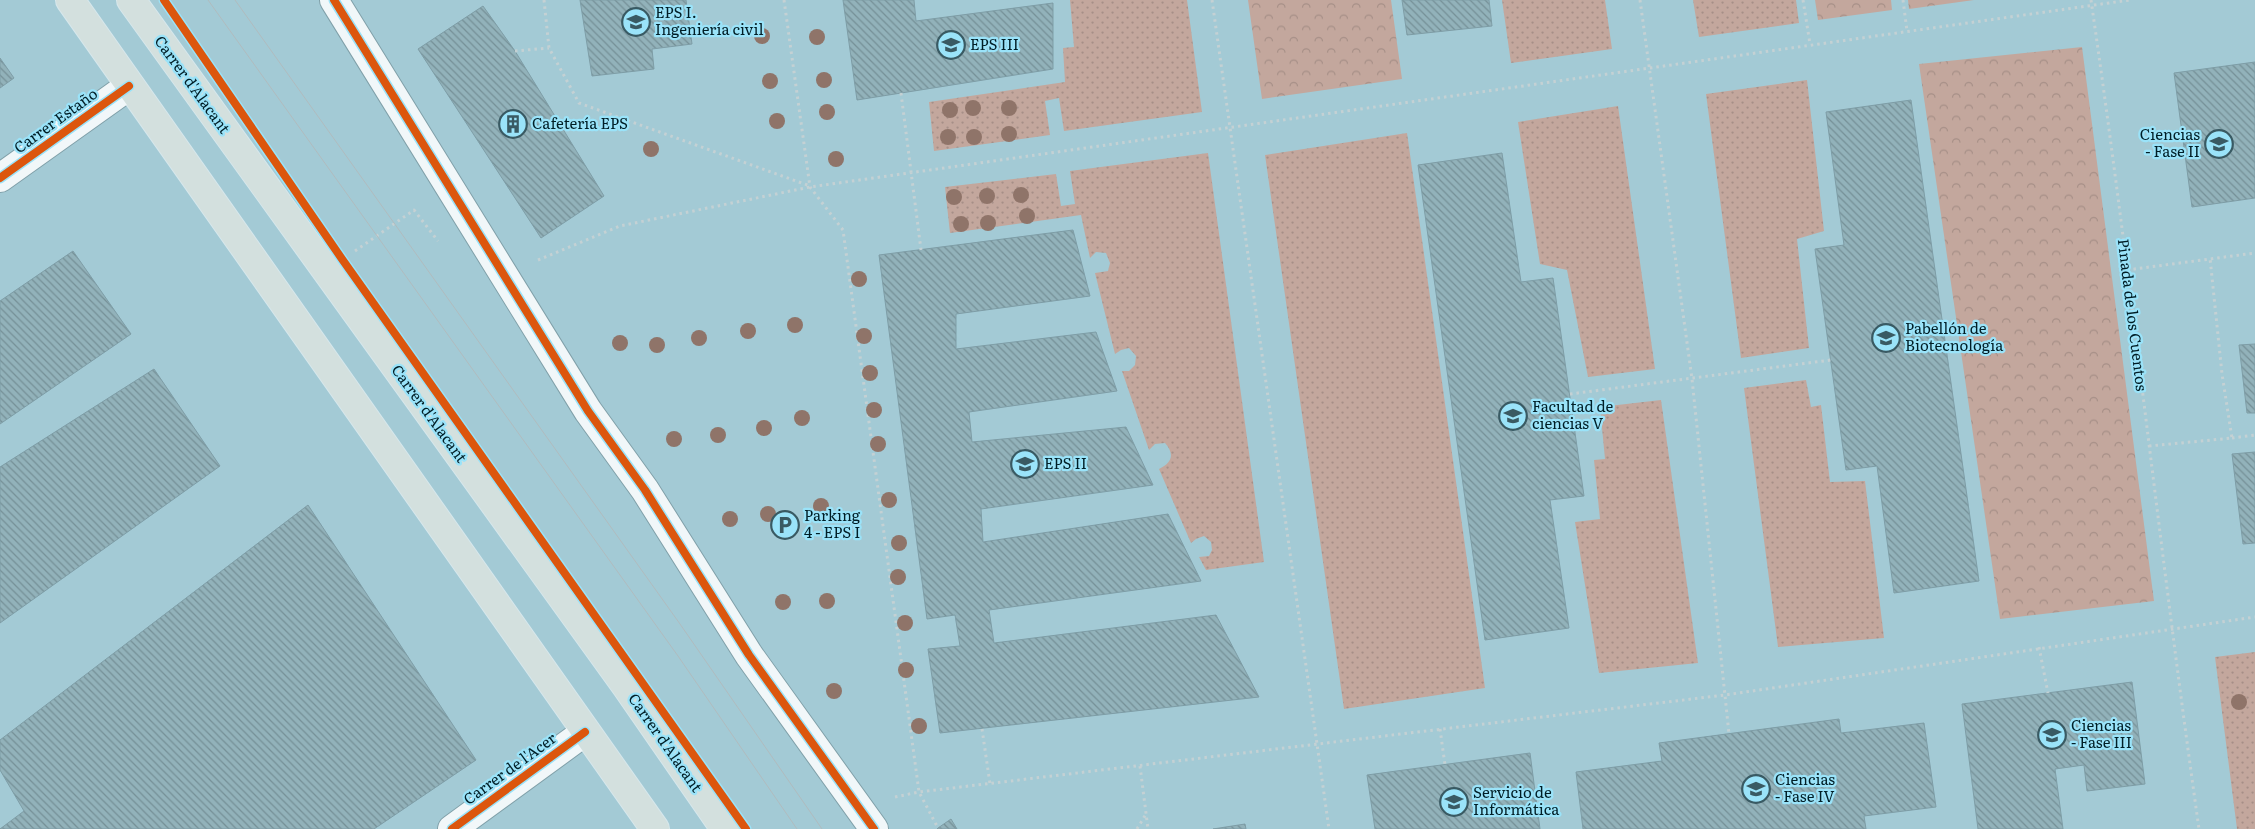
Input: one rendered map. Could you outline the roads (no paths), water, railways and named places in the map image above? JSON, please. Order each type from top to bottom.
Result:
[{"type":"main road","points":[[70,0],[655,829]]},
{"type":"main road","name":"Carrer d'Alacant","points":[[131,0],[620,678],[726,829]]},
{"type":"street","points":[[334,0],[588,411],[645,490],[749,655],[874,829]]},
{"type":"street","name":"Carrer Estaño","points":[[0,178],[129,86]]},
{"type":"street","name":"Carrer de l'Acer","points":[[452,829],[585,732]]},
{"type":"tram line","points":[[208,0],[678,656],[797,829]]},
{"type":"tram line","points":[[235,0],[680,624],[822,829]]},
{"type":"place","name":"EPS I. Ingeniería civil","points":[[636,22]]},
{"type":"place","name":"EPS III","points":[[951,45]]},
{"type":"place","name":"Cafetería EPS","points":[[513,124]]},
{"type":"place","name":"Ciencias - Fase II","points":[[2219,144]]},
{"type":"place","name":"Pabellón de Biotecnología","points":[[1886,338]]},
{"type":"place","name":"Facultad de ciencias V","points":[[1513,416]]},
{"type":"place","name":"EPS II","points":[[1025,464]]},
{"type":"place","name":"Parking 4 - EPS I","points":[[785,525]]},
{"type":"place","name":"Ciencias - Fase III","points":[[2052,735]]},
{"type":"place","name":"Ciencias - Fase IV","points":[[1756,789]]},
{"type":"place","name":"Servicio de Informática","points":[[1454,802]]}]
